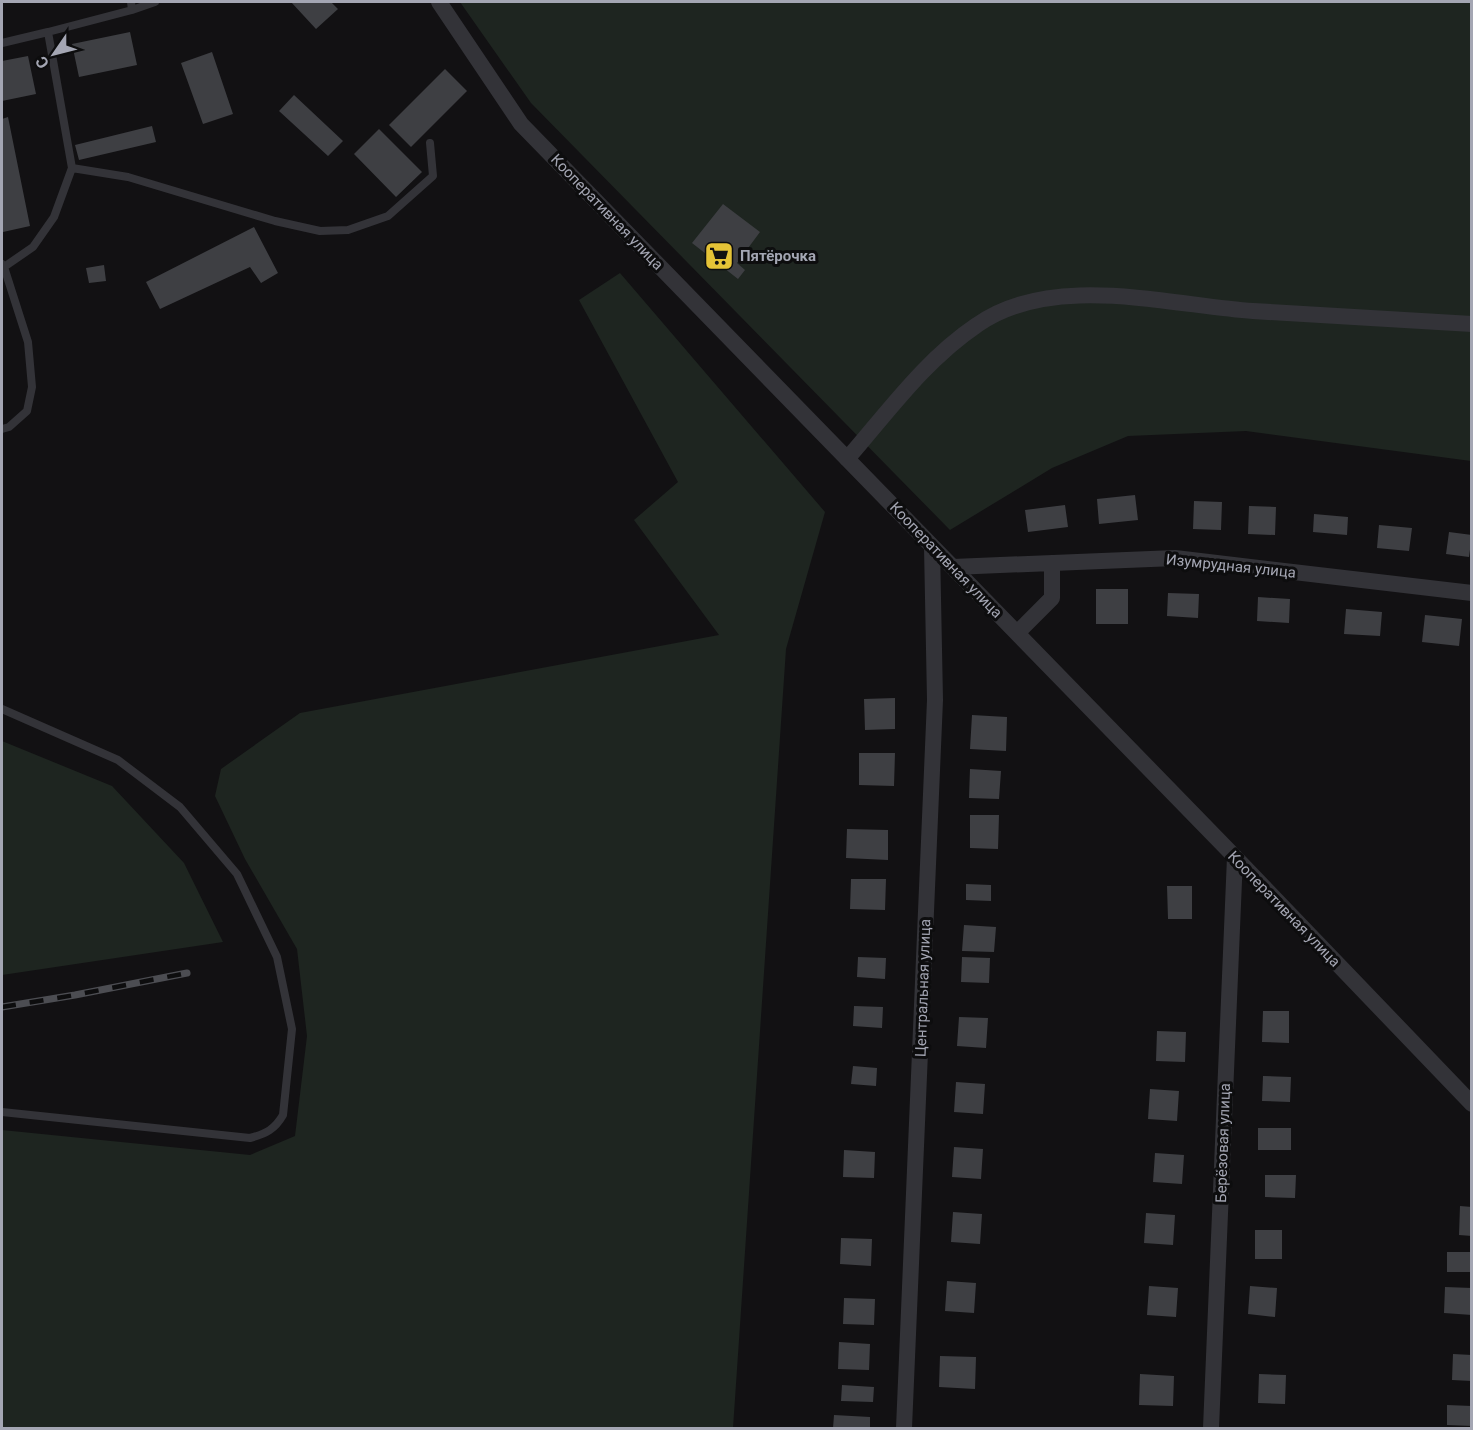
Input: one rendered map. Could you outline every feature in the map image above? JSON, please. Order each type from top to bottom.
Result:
[{"type":"street","name":"Кооперативная улица","points":[[439,2],[521,123],[1472,1104]]},
{"type":"street","points":[[847,459],[925,369],[977,324],[1007,309],[1048,298],[1078,295],[1130,298],[1250,311],[1472,324]]},
{"type":"street","name":"Центральная улица","points":[[904,1428],[935,700],[932,546]]},
{"type":"street","name":"Изумрудная улица","points":[[953,567],[1175,558],[1472,593]]},
{"type":"street","points":[[1017,633],[1052,598],[1052,563]]},
{"type":"street","name":"Берёзовая улица","points":[[1211,1428],[1235,857]]},
{"type":"lane","points":[[2,43],[48,32],[131,6],[155,2]]},
{"type":"lane","points":[[2,429],[9,427],[27,411],[32,387],[28,342],[3,265],[33,247],[54,217],[72,168],[48,32]]},
{"type":"lane","points":[[72,168],[128,177],[275,221],[320,231],[348,230],[388,216],[433,176],[430,142]]},
{"type":"lane","points":[[2,709],[118,760],[180,807],[237,874],[277,957],[292,1029],[283,1115],[278,1124],[266,1134],[250,1138],[2,1112]]},
{"type":"shaded area","points":[[460,2],[1471,2],[1471,461],[1246,431],[1128,436],[1052,468],[950,530],[531,103]]},
{"type":"shaded area","points":[[620,273],[825,512],[786,649],[733,1428],[2,1428],[2,1130],[250,1155],[295,1136],[307,1036],[297,949],[245,859],[215,796],[221,769],[300,713],[719,635],[634,520],[678,482],[579,300]]},
{"type":"shaded area","points":[[2,741],[112,786],[184,863],[223,942],[2,975]]},
{"type":"building","points":[[291,2],[331,2],[338,9],[316,29]]},
{"type":"building","points":[[130,32],[137,65],[79,77],[72,44]]},
{"type":"building","points":[[212,52],[233,114],[203,124],[181,63]]},
{"type":"building","points":[[28,56],[36,94],[2,101],[2,61]]},
{"type":"building","points":[[445,69],[467,91],[411,147],[389,125]]},
{"type":"building","points":[[294,95],[343,141],[328,156],[279,111]]},
{"type":"building","points":[[8,117],[30,226],[3,232],[2,119]]},
{"type":"building","points":[[152,126],[156,142],[79,160],[75,145]]},
{"type":"building","points":[[379,129],[422,172],[396,197],[354,154]]},
{"type":"building","points":[[723,204],[760,232],[737,263],[745,270],[738,279],[692,243]]},
{"type":"building","points":[[254,227],[278,273],[261,283],[250,267],[160,309],[146,282]]},
{"type":"building","points":[[104,265],[106,281],[89,283],[86,268]]},
{"type":"building","points":[[1135,495],[1138,520],[1099,524],[1097,499]]},
{"type":"building","points":[[1194,501],[1222,502],[1221,530],[1193,529]]},
{"type":"building","points":[[1065,505],[1068,527],[1028,532],[1025,510]]},
{"type":"building","points":[[1249,506],[1276,507],[1275,535],[1248,534]]},
{"type":"building","points":[[1314,514],[1348,517],[1347,535],[1313,532]]},
{"type":"building","points":[[1379,525],[1412,528],[1409,551],[1377,548]]},
{"type":"building","points":[[1449,532],[1472,535],[1469,557],[1446,554]]},
{"type":"building","points":[[1096,589],[1128,589],[1128,624],[1096,624]]},
{"type":"building","points":[[1168,593],[1199,594],[1198,618],[1167,616]]},
{"type":"building","points":[[1258,597],[1290,599],[1289,623],[1257,621]]},
{"type":"building","points":[[1346,609],[1382,612],[1380,636],[1344,634]]},
{"type":"building","points":[[1425,615],[1462,619],[1459,646],[1422,642]]},
{"type":"building","points":[[895,698],[895,729],[865,730],[864,699]]},
{"type":"building","points":[[972,715],[1007,717],[1006,751],[970,749]]},
{"type":"building","points":[[859,753],[895,753],[894,786],[859,785]]},
{"type":"building","points":[[970,769],[1001,771],[999,799],[969,798]]},
{"type":"building","points":[[970,815],[999,815],[998,849],[970,848]]},
{"type":"building","points":[[847,829],[888,830],[888,860],[846,858]]},
{"type":"building","points":[[851,879],[886,879],[885,910],[850,909]]},
{"type":"building","points":[[966,884],[991,885],[991,901],[966,900]]},
{"type":"building","points":[[1167,886],[1192,886],[1192,919],[1168,919]]},
{"type":"building","points":[[964,925],[996,927],[994,952],[962,951]]},
{"type":"building","points":[[858,957],[886,958],[885,979],[857,977]]},
{"type":"building","points":[[962,957],[990,958],[989,983],[961,982]]},
{"type":"building","points":[[854,1006],[883,1007],[882,1028],[853,1026]]},
{"type":"building","points":[[1263,1011],[1289,1011],[1289,1043],[1262,1042]]},
{"type":"building","points":[[959,1017],[988,1018],[986,1048],[957,1046]]},
{"type":"building","points":[[1157,1031],[1186,1032],[1185,1062],[1156,1061]]},
{"type":"building","points":[[853,1066],[877,1068],[876,1086],[851,1084]]},
{"type":"building","points":[[1263,1076],[1291,1077],[1290,1102],[1262,1101]]},
{"type":"building","points":[[956,1082],[985,1084],[983,1114],[954,1112]]},
{"type":"building","points":[[1150,1089],[1179,1091],[1177,1121],[1148,1119]]},
{"type":"building","points":[[1258,1128],[1291,1128],[1291,1150],[1258,1150]]},
{"type":"building","points":[[954,1147],[983,1149],[981,1179],[952,1177]]},
{"type":"building","points":[[844,1150],[875,1152],[874,1178],[843,1177]]},
{"type":"building","points":[[1155,1153],[1184,1155],[1182,1184],[1153,1182]]},
{"type":"building","points":[[1265,1175],[1296,1175],[1295,1198],[1265,1197]]},
{"type":"building","points":[[1460,1206],[1472,1207],[1472,1236],[1459,1235]]},
{"type":"building","points":[[953,1212],[982,1214],[980,1244],[951,1242]]},
{"type":"building","points":[[1146,1213],[1175,1215],[1173,1245],[1144,1243]]},
{"type":"building","points":[[1255,1230],[1282,1230],[1282,1259],[1255,1259]]},
{"type":"building","points":[[841,1238],[872,1239],[871,1266],[840,1264]]},
{"type":"building","points":[[1447,1252],[1472,1252],[1472,1272],[1447,1272]]},
{"type":"building","points":[[947,1281],[976,1283],[974,1313],[945,1311]]},
{"type":"building","points":[[1149,1286],[1178,1288],[1176,1317],[1147,1315]]},
{"type":"building","points":[[1250,1286],[1277,1288],[1275,1317],[1248,1314]]},
{"type":"building","points":[[1445,1287],[1472,1288],[1472,1315],[1444,1313]]},
{"type":"building","points":[[844,1298],[875,1299],[874,1325],[843,1324]]},
{"type":"building","points":[[839,1342],[870,1344],[869,1370],[838,1369]]},
{"type":"building","points":[[1453,1354],[1472,1355],[1472,1381],[1452,1380]]},
{"type":"building","points":[[940,1356],[976,1357],[975,1389],[939,1387]]},
{"type":"building","points":[[1140,1374],[1174,1376],[1173,1406],[1139,1405]]},
{"type":"building","points":[[1259,1374],[1286,1375],[1285,1404],[1258,1403]]},
{"type":"building","points":[[842,1385],[874,1387],[873,1402],[841,1401]]},
{"type":"building","points":[[1447,1405],[1472,1406],[1472,1426],[1447,1425]]},
{"type":"building","points":[[834,1415],[870,1417],[870,1428],[833,1428]]},
{"type":"railway","points":[[2,1007],[187,973]]},
{"type":"place","name":"Пятёрочка","points":[[719,256]]}]
